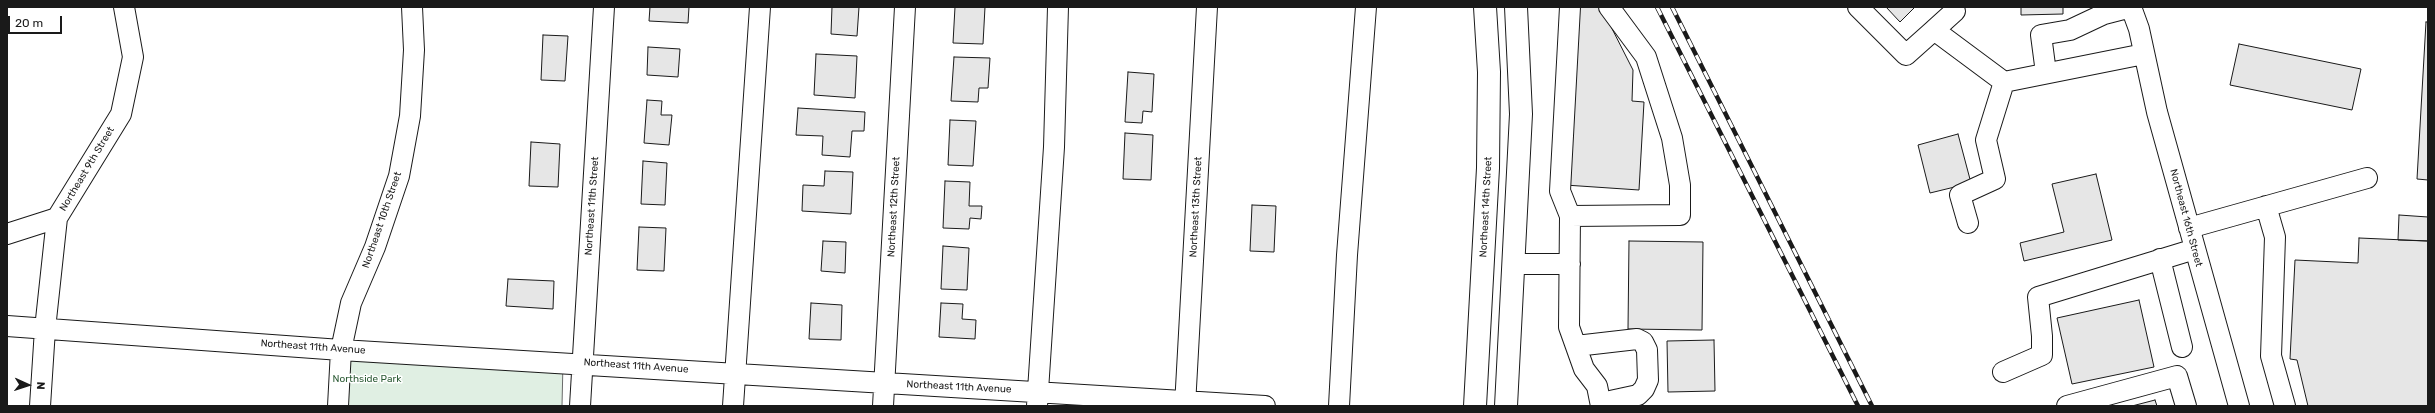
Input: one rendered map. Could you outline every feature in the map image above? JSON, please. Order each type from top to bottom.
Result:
[{"type":"main road","name":"Northeast 14th Street","points":[[1475,406],[1488,168],[1489,72],[1484,7]]},
{"type":"main road","points":[[1506,406],[1521,114],[1516,7]]},
{"type":"street","name":"Northeast 9th Street","points":[[40,406],[45,329],[57,218],[121,114],[133,57],[124,7]]},
{"type":"street","name":"Northeast 10th Street","points":[[338,406],[342,350],[351,303],[375,247],[399,176],[410,116],[414,50],[412,7]]},
{"type":"street","name":"Northeast 11th Street","points":[[580,406],[604,7]]},
{"type":"street","points":[[733,406],[741,310],[746,204],[760,7]]},
{"type":"street","name":"Northeast 12th Street","points":[[883,406],[905,7]]},
{"type":"street","points":[[1036,399],[1054,147],[1058,7]]},
{"type":"street","name":"Northeast 13th Street","points":[[1185,403],[1207,7]]},
{"type":"street","points":[[1339,406],[1347,255],[1366,7]]},
{"type":"street","points":[[1570,7],[1560,191],[1570,216],[1569,327],[1584,369],[1596,386],[1601,404],[1638,395],[1644,389],[1648,380],[1647,350],[1643,342],[1637,339],[1576,346]]},
{"type":"street","points":[[1570,216],[1680,216],[1680,185],[1672,138],[1646,56],[1619,17],[1610,7]]},
{"type":"street","points":[[1858,7],[1906,55],[1955,11]]},
{"type":"street","points":[[2046,73],[2041,35],[2070,30],[2087,15],[2104,14],[2131,7]]},
{"type":"street","name":"Northeast 16th Street","points":[[2131,7],[2139,29],[2157,112],[2239,406]]},
{"type":"street","name":"Northeast 16th Street","points":[[2139,29],[2142,7]]},
{"type":"street","points":[[1934,30],[2004,82],[2144,54]]},
{"type":"street","points":[[1968,223],[1960,195],[1995,180],[1986,140],[2004,82]]},
{"type":"street","points":[[2189,228],[2367,178]]},
{"type":"street","points":[[2266,206],[2275,237],[2271,356],[2285,406]]},
{"type":"street","points":[[7,234],[57,218]]},
{"type":"street","points":[[2003,372],[2042,355],[2042,336],[2038,297],[2195,248]]},
{"type":"street","points":[[2160,259],[2182,347]]},
{"type":"street","points":[[1514,264],[1570,264]]},
{"type":"street","name":"Northeast 11th Avenue","points":[[7,326],[342,350],[884,382],[1036,399],[1265,406]]},
{"type":"street","points":[[2067,406],[2177,376],[2186,406]]},
{"type":"green space","name":"Northside Park","points":[[341,350],[563,362],[562,406],[338,406]]},
{"type":"building","points":[[650,7],[689,7],[688,23],[649,21]]},
{"type":"building","points":[[832,7],[859,7],[857,36],[831,34]]},
{"type":"building","points":[[955,7],[985,7],[983,44],[953,43]]},
{"type":"building","points":[[1575,7],[1601,7],[1633,70],[1632,101],[1644,102],[1639,190],[1565,185]]},
{"type":"building","points":[[1886,7],[1915,7],[1900,22]]},
{"type":"building","points":[[2021,7],[2063,7],[2063,14],[2021,15]]},
{"type":"building","points":[[2426,22],[2428,22],[2428,180],[2417,179]]},
{"type":"building","points":[[543,35],[568,36],[565,81],[541,80]]},
{"type":"building","points":[[2239,44],[2361,69],[2352,110],[2230,85]]},
{"type":"building","points":[[648,47],[680,49],[678,77],[647,75]]},
{"type":"building","points":[[816,54],[857,56],[855,98],[814,95]]},
{"type":"building","points":[[954,57],[990,58],[988,88],[979,88],[978,102],[951,101]]},
{"type":"building","points":[[1128,72],[1154,74],[1152,112],[1143,111],[1142,123],[1125,122]]},
{"type":"building","points":[[647,100],[662,101],[661,115],[672,115],[669,145],[644,143]]},
{"type":"building","points":[[798,108],[865,112],[864,131],[852,131],[850,157],[822,155],[823,136],[796,135]]},
{"type":"building","points":[[950,120],[976,121],[973,166],[948,165]]},
{"type":"building","points":[[1125,133],[1153,135],[1151,180],[1123,179]]},
{"type":"building","points":[[1958,134],[1971,183],[1930,193],[1918,145]]},
{"type":"building","points":[[531,142],[560,144],[558,187],[529,186]]},
{"type":"building","points":[[643,161],[667,163],[665,205],[641,204]]},
{"type":"building","points":[[825,171],[853,172],[851,214],[802,211],[803,185],[824,186]]},
{"type":"building","points":[[2096,174],[2112,240],[2024,261],[2020,243],[2064,232],[2052,184]]},
{"type":"building","points":[[945,181],[970,182],[969,206],[982,206],[981,219],[970,218],[969,229],[943,228]]},
{"type":"building","points":[[1252,205],[1276,206],[1274,252],[1250,251]]},
{"type":"building","points":[[2399,215],[2428,217],[2428,241],[2398,240]]},
{"type":"building","points":[[639,227],[666,228],[664,271],[637,270]]},
{"type":"building","points":[[2359,238],[2428,241],[2428,406],[2308,406],[2297,360],[2290,359],[2295,260],[2358,263]]},
{"type":"building","points":[[823,241],[846,242],[845,273],[821,271]]},
{"type":"building","points":[[1629,241],[1703,242],[1702,330],[1628,329]]},
{"type":"building","points":[[943,246],[969,248],[967,290],[941,289]]},
{"type":"building","points":[[508,279],[554,281],[553,309],[506,306]]},
{"type":"building","points":[[2139,300],[2154,367],[2072,384],[2057,318]]},
{"type":"building","points":[[811,303],[842,305],[841,340],[809,339]]},
{"type":"building","points":[[941,303],[963,304],[962,319],[976,320],[975,339],[939,337]]},
{"type":"building","points":[[1714,340],[1715,391],[1668,392],[1667,341]]},
{"type":"building","points":[[2155,400],[2157,406],[2132,406]]},
{"type":"railway","points":[[1657,7],[1858,406]]},
{"type":"railway","points":[[1672,7],[1872,406]]}]
